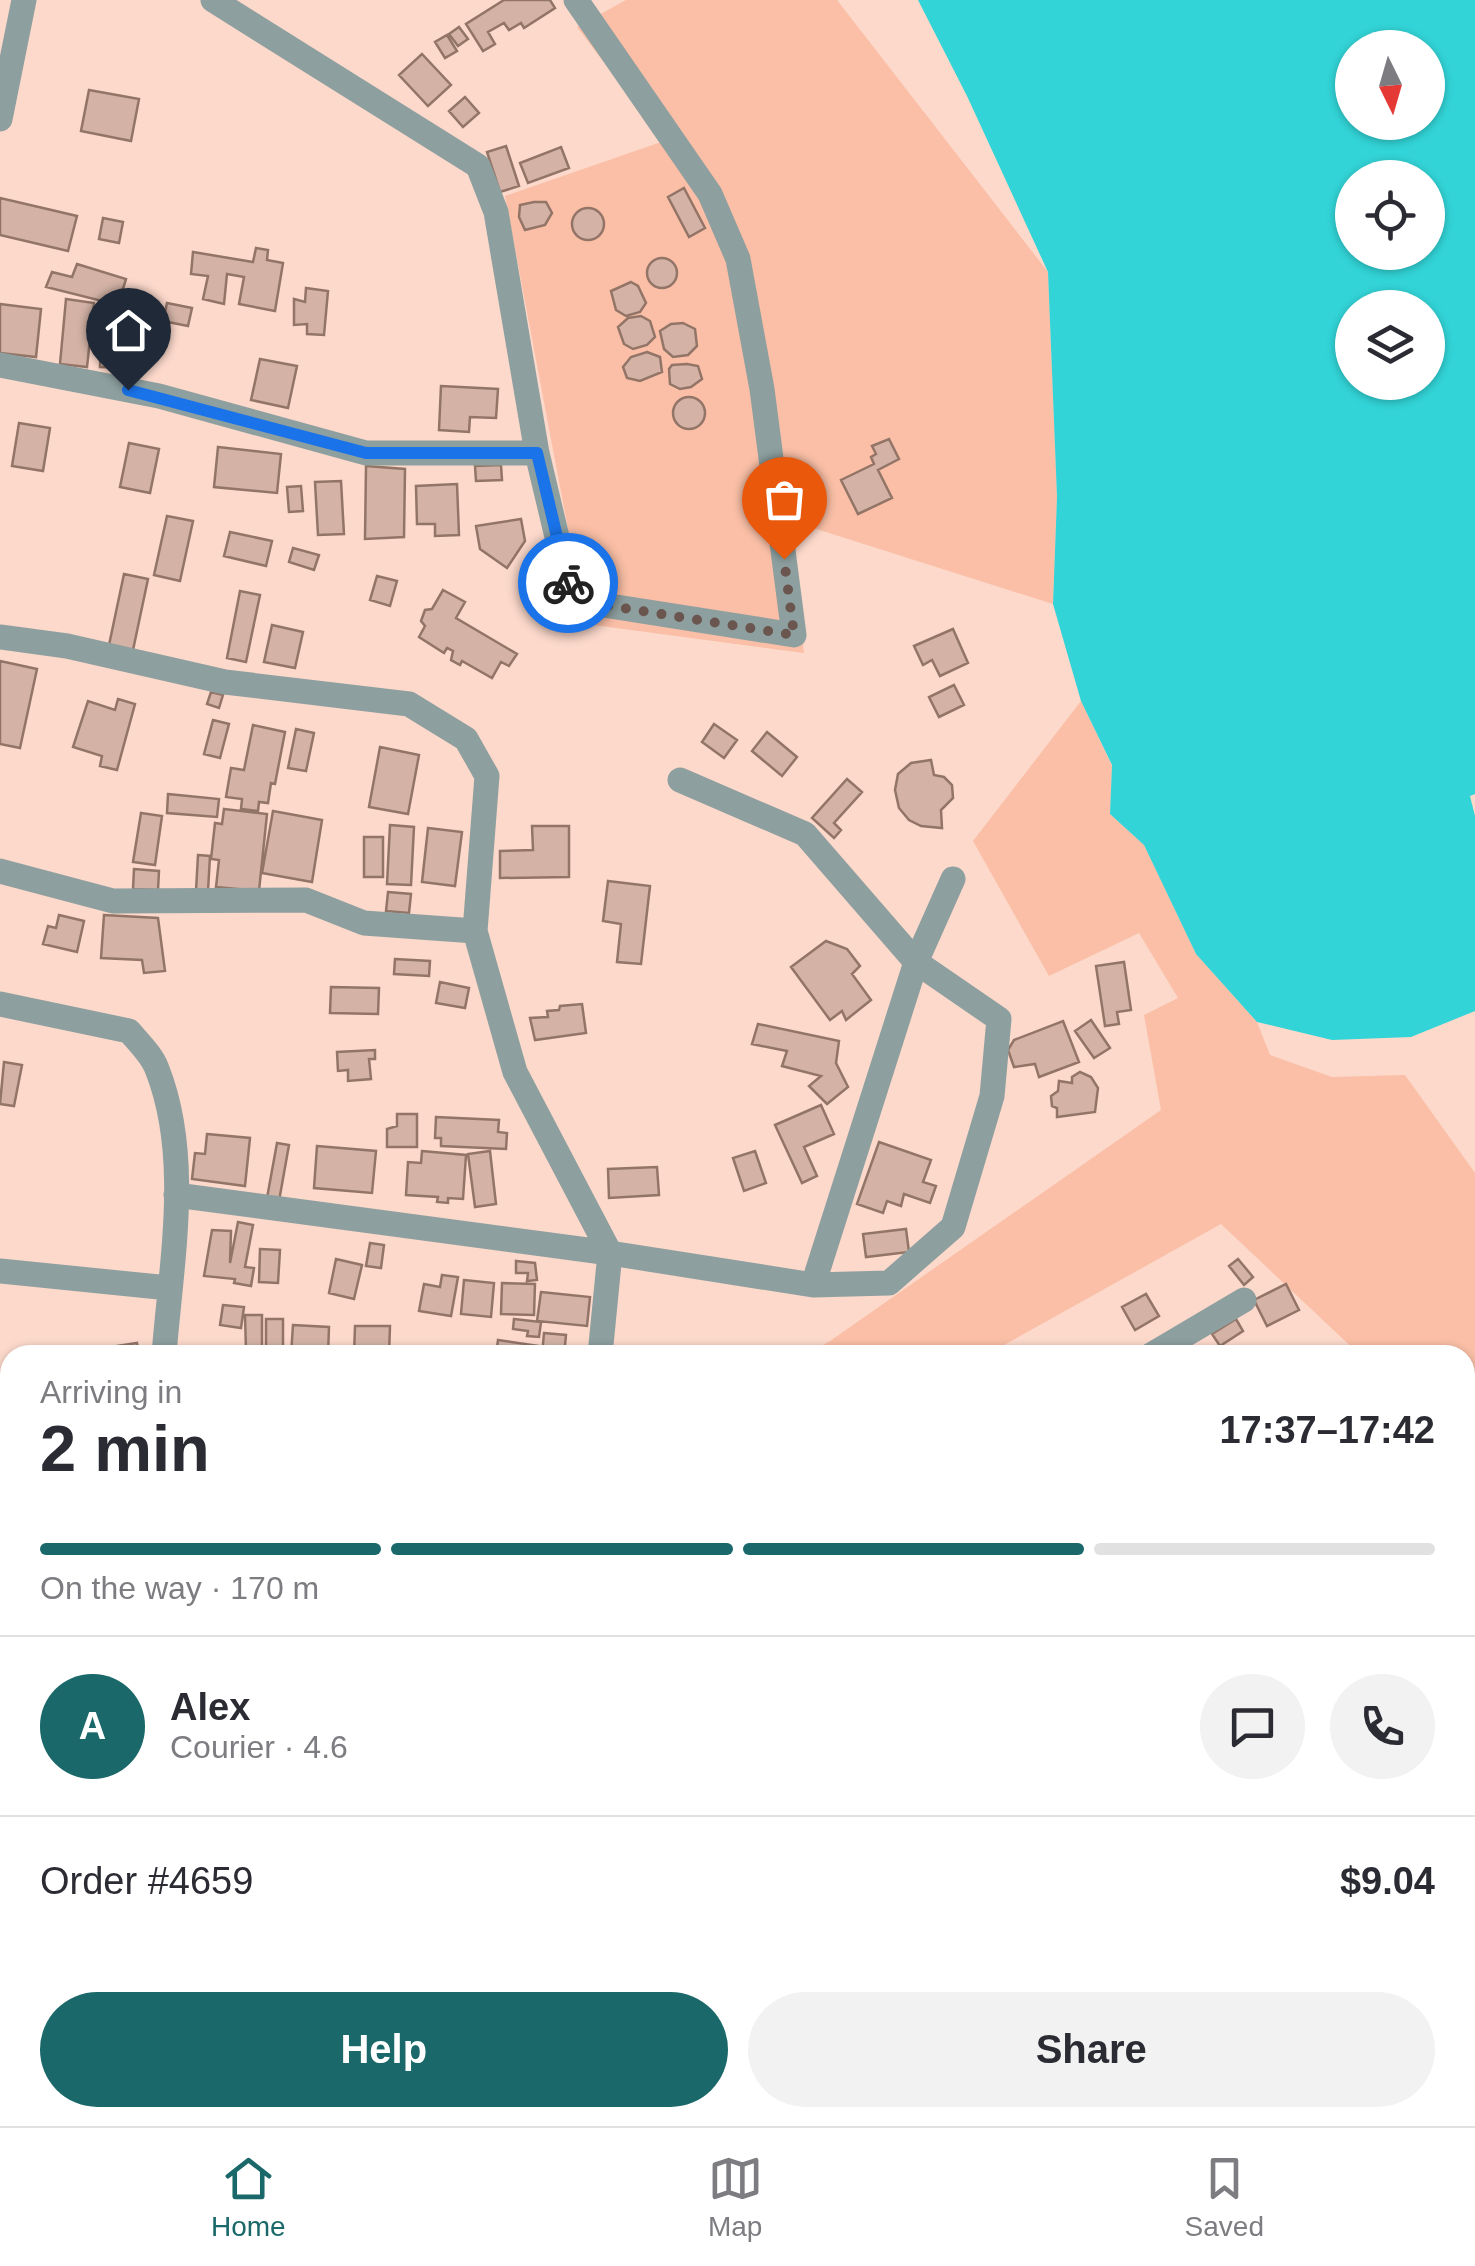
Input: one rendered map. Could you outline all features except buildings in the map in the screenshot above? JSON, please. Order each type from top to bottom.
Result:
[{"type":"street","points":[[0,118],[24,0]]},
{"type":"street","points":[[213,0],[478,166],[496,212],[537,453],[572,600],[794,635],[762,389],[738,259],[710,194],[576,0]]},
{"type":"street","points":[[0,364],[159,396],[366,453],[537,453]]},
{"type":"street","points":[[0,637],[67,646],[224,682],[410,704],[466,739],[487,776],[476,931],[515,1072],[610,1254],[601,1345]]},
{"type":"street","points":[[176,1196],[813,1284],[889,1283],[952,1227],[992,1096],[999,1019],[916,962],[805,834],[680,780]]},
{"type":"street","points":[[0,871],[113,901],[306,900],[364,923],[476,931]]},
{"type":"street","points":[[813,1284],[916,962],[953,880]]},
{"type":"street","points":[[0,1004],[130,1031],[156,1064],[170,1113],[176,1196],[165,1345]]},
{"type":"street","points":[[0,1271],[169,1288]]},
{"type":"street","points":[[1168,1345],[1244,1300]]},
{"type":"shaded area","points":[[626,0],[837,0],[1048,272],[1057,497],[1053,604],[785,519],[804,653],[586,624],[505,196],[664,141],[577,27]]},
{"type":"shaded area","points":[[1081,701],[1112,766],[1110,814],[1144,845],[1196,954],[1257,1022],[1270,1055],[1332,1077],[1405,1075],[1475,1173],[1475,1345],[1349,1345],[1221,1224],[1004,1345],[823,1345],[1161,1110],[1144,1015],[1178,998],[1139,933],[1049,976],[973,841]]},
{"type":"water","points":[[918,0],[1475,0],[1475,794],[1470,796],[1475,816],[1475,1011],[1411,1037],[1332,1040],[1257,1022],[1196,954],[1144,845],[1110,814],[1112,765],[1081,701],[1053,604],[1057,497],[1048,272]]},
{"type":"way so far","points":[[568,583],[572,600],[794,635],[784,559]]},
{"type":"route","points":[[128,390],[366,453],[537,453],[568,583]]}]
